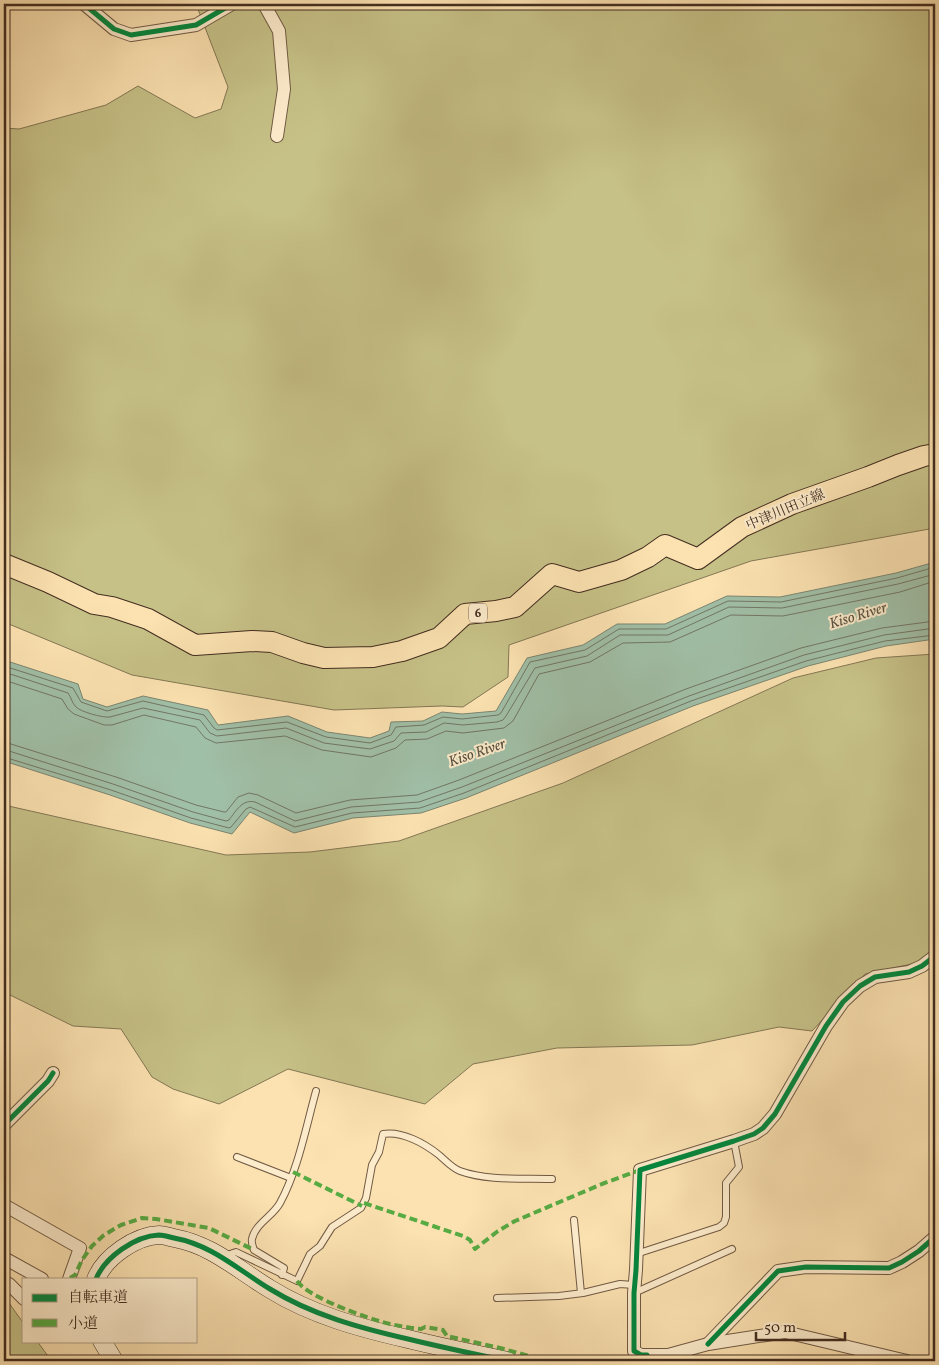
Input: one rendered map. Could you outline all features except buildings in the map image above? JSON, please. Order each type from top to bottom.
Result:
[{"type":"main road","name":"中津川田立線","points":[[4,564],[94,604],[112,607],[148,620],[195,644],[252,641],[272,642],[324,658],[373,657],[402,651],[439,638],[465,614],[515,607],[552,574],[579,582],[621,570],[648,557],[665,545],[698,559],[742,527],[792,504],[898,465],[935,454]]},
{"type":"street","points":[[84,4],[114,29],[132,35],[196,25],[232,4]]},
{"type":"street","points":[[264,4],[279,31],[284,89],[277,136]]},
{"type":"street","points":[[907,1361],[785,1332],[708,1344],[647,1358],[634,1351],[634,1289],[640,1170],[734,1141],[754,1134],[764,1128],[775,1114],[826,1026],[843,1002],[860,986],[875,978],[909,972],[922,966],[935,956]]},
{"type":"street","points":[[4,1126],[48,1081],[53,1073]]},
{"type":"street","points":[[4,1205],[80,1248],[69,1278]]},
{"type":"street","points":[[96,1278],[119,1251],[144,1238],[160,1235],[190,1241],[222,1257],[271,1290],[309,1310],[361,1328],[508,1361]]},
{"type":"street","points":[[708,1344],[778,1272],[806,1266],[889,1268],[919,1251],[935,1237]]},
{"type":"street","points":[[4,1258],[40,1278]]},
{"type":"street","points":[[9,1284],[22,1297]]},
{"type":"street","points":[[103,1342],[114,1361]]},
{"type":"lane","points":[[282,1275],[284,1268],[254,1250],[252,1240],[255,1230],[280,1204],[291,1178],[316,1092]]},
{"type":"lane","points":[[222,1257],[236,1252],[297,1281],[310,1254],[320,1246],[332,1227],[361,1208],[366,1198],[372,1165],[379,1152],[383,1134],[390,1133],[418,1142],[435,1152],[458,1170],[474,1176],[552,1178]]},
{"type":"lane","points":[[636,1254],[719,1228],[724,1223],[726,1216],[726,1183],[738,1167],[734,1141]]},
{"type":"lane","points":[[237,1157],[291,1178]]},
{"type":"lane","points":[[574,1220],[580,1293]]},
{"type":"lane","points":[[498,1298],[559,1296],[620,1284],[634,1289],[732,1249]]},
{"type":"shaded area","points":[[196,4],[935,4],[935,528],[751,561],[509,645],[508,677],[463,707],[334,710],[132,675],[4,622],[4,128],[19,129],[106,105],[138,86],[195,118],[221,109],[228,87]]},
{"type":"shaded area","points":[[935,654],[935,949],[916,963],[865,974],[812,1031],[779,1027],[692,1045],[557,1048],[473,1064],[425,1104],[288,1069],[219,1104],[173,1089],[152,1077],[121,1029],[73,1026],[4,992],[4,805],[226,855],[310,852],[399,841],[563,783],[793,678],[876,658]]},
{"type":"shaded area","points":[[4,1296],[22,1321],[22,1342],[38,1342],[48,1356],[59,1361],[4,1361]]},
{"type":"water","name":"Kiso River","points":[[935,562],[935,639],[886,646],[808,666],[693,706],[466,798],[421,813],[353,818],[294,833],[250,812],[232,834],[190,823],[4,761],[4,660],[78,684],[83,699],[107,707],[143,696],[208,710],[218,725],[288,716],[327,732],[370,738],[389,731],[391,722],[423,721],[442,712],[462,714],[496,711],[527,658],[583,645],[617,624],[665,624],[727,596],[780,597],[896,573]]},
{"type":"marked path","points":[[364,1203],[463,1236],[470,1240],[475,1249],[498,1231],[515,1221],[640,1170]]},
{"type":"marked path","points":[[293,1172],[362,1206]]},
{"type":"marked path","points":[[70,1278],[75,1275],[82,1260],[92,1246],[104,1235],[121,1225],[142,1218],[209,1228],[254,1250]]},
{"type":"marked path","points":[[297,1281],[304,1288],[326,1301],[368,1318],[405,1327],[421,1329],[425,1327],[443,1330],[447,1336],[500,1348],[544,1361]]},
{"type":"cycle path","points":[[84,4],[114,29],[131,35],[196,25],[232,4]]},
{"type":"cycle path","points":[[647,1355],[641,1355],[634,1351],[634,1293],[640,1170],[734,1141],[754,1134],[763,1128],[775,1114],[826,1026],[843,1002],[860,986],[875,977],[909,972],[922,966],[935,956]]},
{"type":"cycle path","points":[[4,1125],[48,1081],[53,1073]]},
{"type":"cycle path","points":[[96,1278],[106,1263],[122,1249],[140,1239],[150,1236],[165,1236],[188,1241],[200,1246],[286,1298],[337,1320],[390,1335],[508,1361]]},
{"type":"cycle path","points":[[708,1344],[778,1271],[806,1267],[889,1268],[919,1251],[935,1237]]}]
